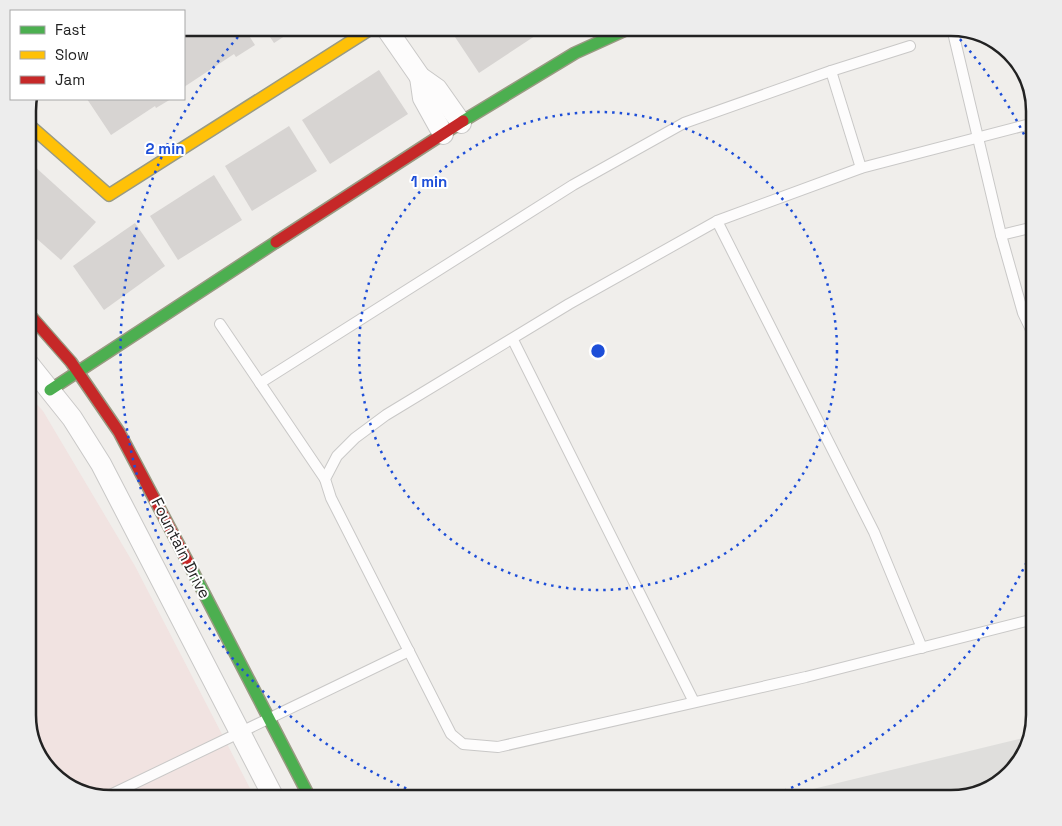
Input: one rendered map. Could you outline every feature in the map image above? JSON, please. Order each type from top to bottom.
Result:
[{"type":"street","points":[[36,131],[109,195],[359,36]]},
{"type":"street","points":[[392,36],[420,77],[437,89],[461,123]]},
{"type":"street","points":[[50,390],[443,134],[575,53],[612,36]]},
{"type":"street","points":[[420,77],[423,98],[443,134]]},
{"type":"street","name":"Fountain Drive","points":[[36,323],[78,370],[99,397],[131,450],[306,790]]},
{"type":"street","name":"Fountain Drive","points":[[36,373],[101,464],[270,790]]},
{"type":"lane","points":[[954,37],[976,137],[1001,236],[1026,319]]},
{"type":"lane","points":[[260,383],[573,185],[684,123],[831,71],[910,46]]},
{"type":"lane","points":[[831,71],[861,168]]},
{"type":"lane","points":[[325,479],[337,456],[355,438],[386,415],[513,340],[569,304],[718,221],[861,168],[1026,124]]},
{"type":"lane","points":[[718,221],[874,532],[922,648]]},
{"type":"lane","points":[[1001,236],[1026,229]]},
{"type":"lane","points":[[220,324],[325,479],[331,498],[451,734],[463,744],[498,747],[922,648],[1026,621]]},
{"type":"lane","points":[[513,340],[694,702]]},
{"type":"lane","points":[[118,790],[409,651]]},
{"type":"shaded area","points":[[36,404],[43,411],[135,566],[251,790],[112,790],[87,786],[58,768],[44,748],[36,719]]},
{"type":"shaded area","points":[[1022,738],[1016,752],[1004,768],[984,782],[970,787],[950,790],[809,790]]},
{"type":"building","points":[[185,36],[249,36],[255,45],[236,57],[234,54],[185,86]]},
{"type":"building","points":[[269,36],[285,36],[274,43]]},
{"type":"building","points":[[454,36],[535,36],[479,73]]},
{"type":"building","points":[[379,70],[408,114],[330,164],[302,120]]},
{"type":"building","points":[[88,100],[169,100],[156,108],[155,106],[111,135]]},
{"type":"building","points":[[289,126],[317,171],[252,211],[225,166]]},
{"type":"building","points":[[36,168],[96,222],[61,260],[36,238]]},
{"type":"building","points":[[214,175],[242,220],[178,260],[150,216]]},
{"type":"building","points":[[135,223],[165,266],[104,310],[73,266]]},
{"type":"traffic: fast","points":[[463,121],[575,53],[612,36]]},
{"type":"traffic: fast","points":[[50,390],[276,242]]},
{"type":"traffic: fast","points":[[191,568],[306,790]]},
{"type":"traffic: slow","points":[[36,131],[109,195],[359,36]]},
{"type":"traffic: jam","points":[[276,242],[463,121]]},
{"type":"traffic: jam","points":[[36,322],[71,362],[119,432],[191,568]]}]
